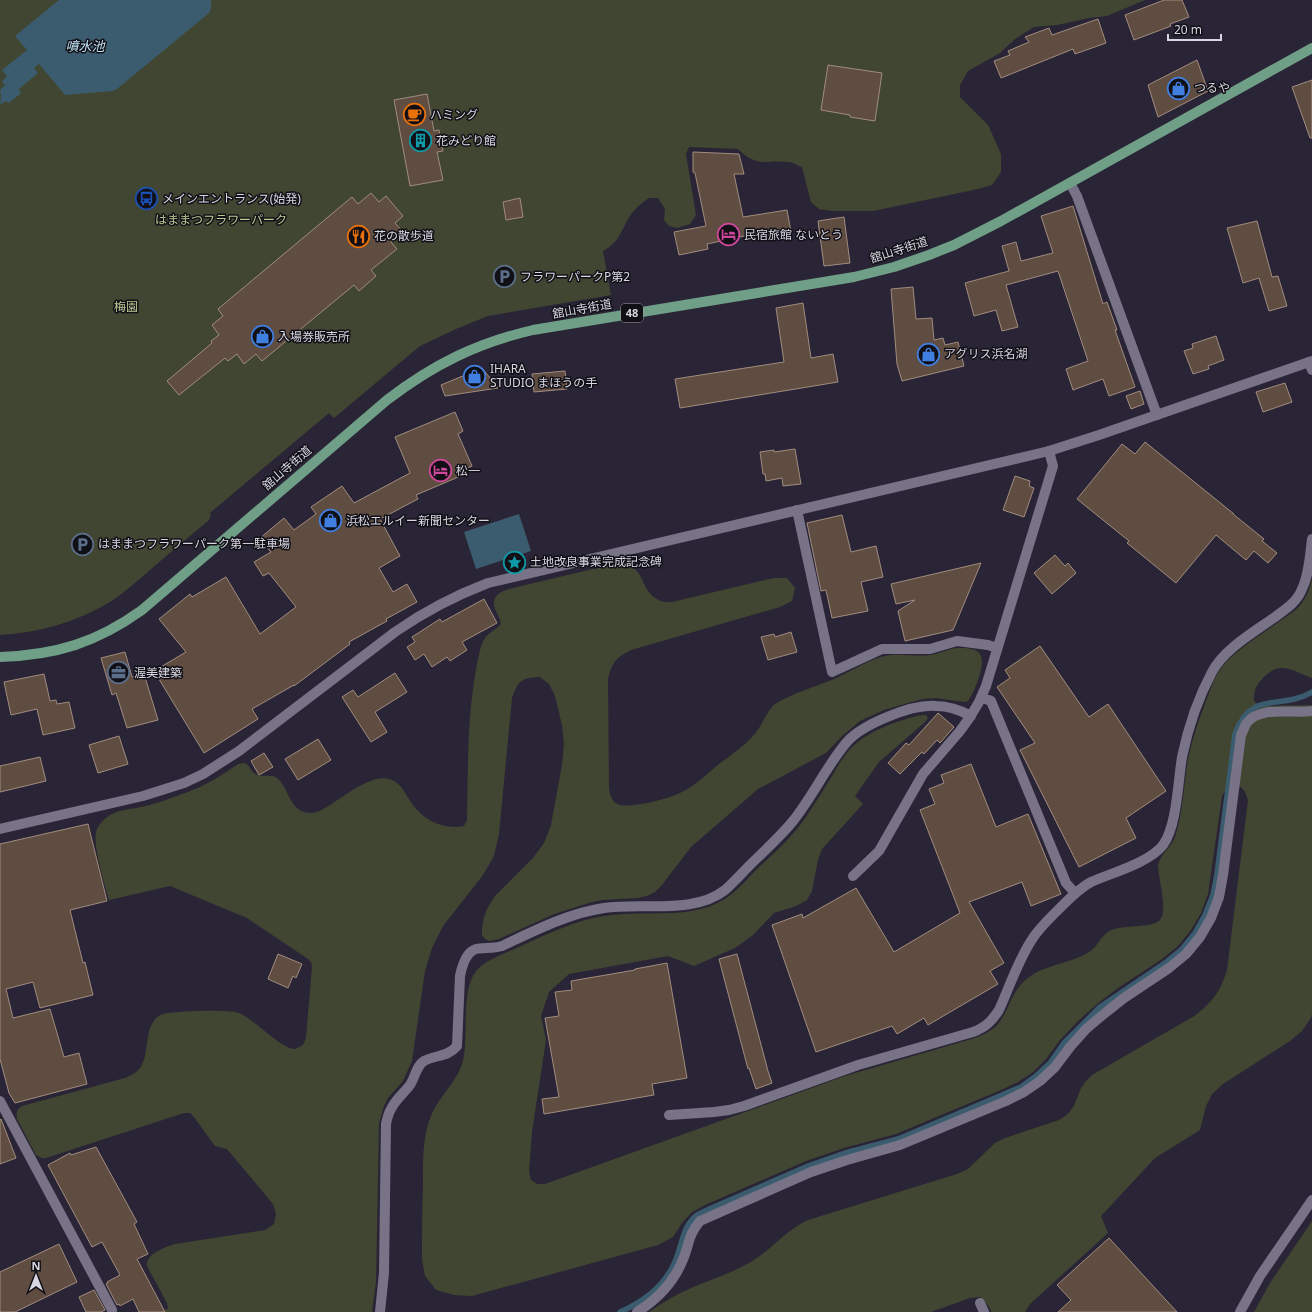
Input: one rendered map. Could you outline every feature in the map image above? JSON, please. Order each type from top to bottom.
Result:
[{"type":"main road","name":"舘山寺街道","points":[[0,657],[37,654],[60,650],[103,634],[123,623],[142,610],[387,400],[425,373],[466,351],[510,336],[534,330],[829,282],[880,271],[930,255],[954,245],[989,227],[1312,48]]},
{"type":"street","points":[[1070,183],[1077,196],[1157,415]]},
{"type":"street","points":[[0,829],[144,796],[184,783],[203,774],[239,751],[406,625],[440,604],[464,592],[514,577],[1049,451],[1311,364]]},
{"type":"street","points":[[853,876],[879,851],[923,774],[960,731],[971,716],[981,697],[1053,466],[1049,451]]},
{"type":"street","points":[[797,510],[832,672],[882,649],[930,648],[957,641],[988,645],[997,648]]},
{"type":"street","points":[[669,1115],[714,1112],[737,1108],[843,1070],[984,1028],[993,1020],[1031,940],[1075,893],[1090,883],[1152,855],[1162,846],[1170,834],[1185,742],[1206,683],[1213,669],[1222,657],[1233,647],[1285,610],[1295,601],[1303,589],[1312,539]]},
{"type":"street","points":[[981,697],[991,701],[1066,883],[1075,893]]},
{"type":"street","points":[[380,1312],[384,1278],[386,1124],[388,1116],[395,1103],[410,1085],[422,1062],[447,1054],[453,1051],[457,1046],[460,976],[462,967],[470,953],[475,949],[496,948],[502,946],[557,921],[594,910],[613,907],[686,904],[700,902],[713,897],[725,889],[777,838],[807,801],[834,758],[847,741],[864,728],[887,717],[923,706],[948,707],[960,710],[971,716]]},
{"type":"street","points":[[637,1312],[650,1304],[671,1282],[685,1256],[688,1240],[692,1230],[700,1221],[811,1172],[900,1145],[999,1104],[1024,1092],[1050,1072],[1086,1029],[1124,998],[1169,968],[1186,954],[1200,937],[1211,918],[1219,897],[1241,735],[1245,724],[1254,716],[1266,712],[1312,712]]},
{"type":"street","points":[[0,1101],[112,1310]]},
{"type":"street","points":[[1240,1312],[1260,1276],[1312,1200]]},
{"type":"green space","name":"はままつフラワーパーク","points":[[0,0],[1145,0],[1107,16],[1089,18],[1057,25],[1034,27],[1015,39],[1000,53],[968,71],[960,85],[960,97],[988,125],[1001,154],[1001,172],[992,185],[873,211],[833,211],[819,209],[811,202],[802,167],[790,162],[757,161],[751,159],[738,149],[689,147],[686,154],[696,215],[690,224],[677,228],[669,226],[664,220],[665,209],[658,198],[649,198],[636,208],[629,217],[616,241],[603,251],[611,295],[488,316],[420,346],[334,418],[329,413],[210,513],[211,516],[208,521],[110,602],[71,621],[29,632],[0,635]]},
{"type":"green space","points":[[614,564],[625,565],[633,568],[641,577],[646,588],[651,594],[658,600],[664,602],[672,602],[774,578],[787,578],[795,588],[792,601],[780,607],[631,650],[618,658],[611,669],[608,679],[609,788],[612,799],[615,803],[620,805],[626,806],[659,800],[691,787],[749,740],[775,704],[797,693],[834,679],[875,659],[893,655],[930,655],[955,648],[970,649],[977,651],[981,657],[982,663],[979,677],[974,691],[968,701],[964,702],[936,698],[922,699],[884,710],[860,721],[842,736],[826,753],[758,789],[691,847],[655,892],[647,896],[637,898],[592,902],[554,914],[499,939],[489,941],[482,935],[484,917],[488,907],[495,896],[533,858],[544,843],[551,825],[562,765],[564,744],[562,725],[555,696],[549,684],[540,677],[529,678],[522,681],[517,687],[512,698],[499,834],[494,856],[483,875],[443,926],[432,948],[425,971],[412,1061],[403,1081],[388,1098],[379,1123],[376,1282],[372,1312],[163,1312],[168,1308],[167,1303],[147,1266],[149,1258],[162,1249],[175,1244],[265,1230],[274,1224],[276,1214],[273,1204],[227,1149],[215,1146],[190,1113],[184,1113],[46,1158],[42,1158],[36,1155],[17,1119],[17,1111],[22,1106],[125,1078],[133,1074],[140,1068],[143,1062],[149,1031],[152,1024],[156,1018],[163,1014],[201,1011],[224,1011],[239,1013],[289,1048],[295,1049],[303,1045],[306,1038],[312,967],[311,962],[308,959],[247,918],[170,886],[109,900],[97,853],[96,835],[97,829],[101,822],[112,814],[167,800],[188,792],[212,781],[237,765],[244,763],[257,775],[277,778],[285,788],[294,805],[304,812],[314,813],[319,811],[360,786],[377,779],[385,778],[399,784],[418,811],[429,820],[450,827],[464,826],[467,820],[471,703],[479,654],[483,641],[488,634],[501,624],[495,609],[495,599],[503,591],[512,588]]},
{"type":"green space","points":[[1312,579],[1312,678],[1290,669],[1275,669],[1264,677],[1259,683],[1255,691],[1254,701],[1261,706],[1312,705],[1311,1018],[1302,1031],[1290,1041],[1223,1084],[1212,1094],[1206,1106],[1200,1130],[1155,1158],[1101,1216],[1108,1233],[1030,1304],[1025,1312],[992,1312],[980,1297],[970,1298],[931,1312],[649,1312],[684,1291],[749,1263],[792,1230],[808,1220],[957,1174],[968,1169],[995,1143],[1005,1138],[1059,1120],[1068,1114],[1074,1106],[1081,1088],[1092,1075],[1196,1015],[1202,1010],[1216,995],[1227,970],[1248,800],[1243,790],[1236,785],[1229,787],[1222,796],[1208,894],[1201,913],[1191,930],[1178,946],[1162,959],[1118,988],[1097,1004],[1060,1040],[1046,1059],[1033,1072],[1018,1082],[896,1134],[844,1148],[806,1161],[705,1205],[692,1212],[682,1223],[673,1237],[658,1245],[472,1296],[454,1295],[436,1290],[425,1276],[422,1259],[423,1160],[426,1133],[434,1109],[461,1068],[465,1051],[468,989],[472,978],[481,966],[496,957],[538,938],[594,918],[621,914],[685,912],[701,909],[715,904],[736,890],[780,848],[796,830],[813,807],[841,761],[853,746],[868,735],[885,726],[912,717],[926,715],[928,718],[925,722],[879,762],[855,796],[863,804],[822,849],[818,860],[812,891],[807,900],[796,906],[774,913],[753,935],[735,948],[694,966],[668,956],[569,974],[549,992],[541,1016],[546,1040],[532,1132],[529,1171],[531,1180],[537,1184],[545,1184],[845,1076],[975,1038],[984,1034],[998,1024],[1014,994],[1022,983],[1035,973],[1085,954],[1092,950],[1105,934],[1111,930],[1122,927],[1149,925],[1159,921],[1162,917],[1163,903],[1158,865],[1176,834],[1182,806],[1188,759],[1193,738],[1214,681],[1224,665],[1238,651],[1299,607],[1307,595]]},
{"type":"green space","points":[[1312,1221],[1312,1312],[1254,1312],[1270,1283]]},
{"type":"water","name":"噴水池","points":[[59,0],[211,0],[211,8],[209,13],[113,91],[65,95],[39,64],[34,68],[38,73],[19,89],[21,93],[9,103],[6,101],[0,105],[0,90],[5,85],[2,81],[7,76],[2,70],[27,50],[15,36]]},
{"type":"water","points":[[519,514],[531,551],[476,569],[464,532]]},
{"type":"building","points":[[1164,0],[1182,0],[1189,17],[1170,24],[1171,26],[1134,40],[1125,15]]},
{"type":"building","points":[[1098,19],[1106,43],[1075,54],[1073,49],[1001,78],[994,61],[1010,55],[1008,51],[1029,42],[1025,37],[1049,28],[1052,35]]},
{"type":"building","name":"つるや","points":[[1197,60],[1208,91],[1158,117],[1148,85]]},
{"type":"building","points":[[828,65],[882,73],[875,121],[821,110]]},
{"type":"building","points":[[1312,80],[1312,138],[1310,138],[1292,87]]},
{"type":"building","name":"花みどり館","points":[[427,94],[434,131],[439,130],[443,151],[437,152],[443,180],[410,186],[394,100]]},
{"type":"building","points":[[693,152],[739,154],[744,174],[734,174],[743,217],[787,210],[791,232],[759,237],[758,233],[707,244],[708,249],[679,255],[674,232],[706,226],[695,173],[693,172]]},
{"type":"building","points":[[371,193],[379,202],[386,196],[403,216],[395,223],[403,232],[391,242],[397,249],[371,270],[376,276],[359,291],[354,285],[262,361],[256,354],[244,364],[237,354],[228,361],[225,358],[179,395],[167,381],[212,343],[211,341],[219,335],[212,325],[223,316],[218,309],[352,197],[358,204]]},
{"type":"building","points":[[520,198],[523,217],[506,220],[503,202]]},
{"type":"building","points":[[1073,206],[1103,304],[1107,302],[1135,387],[1109,396],[1103,379],[1073,390],[1066,369],[1088,361],[1058,271],[1006,285],[1018,327],[1002,331],[996,310],[974,316],[965,283],[1009,271],[1002,246],[1016,242],[1021,261],[1053,253],[1041,216]]},
{"type":"building","points":[[844,217],[850,263],[824,266],[818,221]]},
{"type":"building","points":[[1257,221],[1272,277],[1278,276],[1287,306],[1269,311],[1259,278],[1243,283],[1227,228]]},
{"type":"building","name":"アグリス浜名湖","points":[[913,287],[916,319],[932,318],[934,340],[943,338],[945,345],[958,342],[964,366],[902,381],[897,364],[891,289]]},
{"type":"building","points":[[803,303],[811,358],[833,354],[838,382],[680,408],[675,379],[784,362],[776,308]]},
{"type":"building","points":[[1216,336],[1224,360],[1208,366],[1209,369],[1193,374],[1184,351],[1193,348],[1192,344]]},
{"type":"building","name":"IHARA STUDIO まほうの手","points":[[482,368],[498,388],[445,396],[441,385]]},
{"type":"building","points":[[565,371],[567,389],[534,392],[532,374]]},
{"type":"building","points":[[1285,383],[1292,402],[1263,412],[1256,392]]},
{"type":"building","points":[[1140,391],[1144,404],[1131,409],[1126,396]]},
{"type":"building","points":[[455,412],[463,431],[458,434],[472,466],[461,471],[463,475],[416,495],[418,499],[380,519],[400,556],[379,568],[393,592],[407,584],[417,602],[349,642],[350,644],[294,686],[252,709],[258,719],[204,753],[154,671],[186,652],[159,619],[190,594],[192,597],[226,577],[260,634],[296,607],[269,573],[263,576],[254,562],[271,552],[259,539],[284,518],[294,530],[316,514],[311,507],[342,486],[354,503],[410,473],[395,437]]},
{"type":"building","points":[[1145,442],[1264,539],[1262,541],[1277,553],[1268,563],[1254,551],[1246,560],[1216,535],[1176,583],[1127,543],[1129,541],[1077,499],[1122,444],[1135,454]]},
{"type":"building","points":[[795,449],[801,484],[783,486],[782,478],[766,481],[765,474],[763,474],[760,452]]},
{"type":"building","points":[[1015,476],[1030,481],[1029,486],[1034,488],[1024,517],[1003,510]]},
{"type":"building","points":[[842,515],[851,552],[876,546],[883,577],[861,582],[868,611],[832,618],[826,590],[821,591],[807,523]]},
{"type":"building","points":[[1055,555],[1065,566],[1068,563],[1076,573],[1052,594],[1034,573]]},
{"type":"building","points":[[981,563],[953,630],[905,641],[898,611],[915,600],[896,604],[891,584]]},
{"type":"building","points":[[484,599],[497,623],[462,642],[467,650],[450,661],[447,657],[432,667],[424,654],[415,660],[407,647],[415,642],[412,637],[440,619],[442,622]]},
{"type":"building","points":[[791,632],[797,652],[768,660],[761,637],[774,634],[775,637]]},
{"type":"building","points":[[1040,646],[1089,717],[1108,704],[1166,791],[1126,818],[1136,838],[1079,867],[1020,750],[1035,743],[997,687],[1010,678],[1005,670]]},
{"type":"building","points":[[125,652],[132,677],[139,675],[140,680],[145,677],[158,720],[127,728],[116,693],[112,695],[101,658]]},
{"type":"building","points":[[395,673],[407,692],[375,712],[387,732],[371,742],[342,697],[353,690],[358,697]]},
{"type":"building","points":[[44,674],[50,701],[56,700],[57,704],[69,702],[75,728],[43,735],[37,709],[11,715],[4,682]]},
{"type":"building","points":[[938,713],[954,727],[940,743],[937,740],[924,754],[922,752],[900,774],[888,763],[906,743],[909,745]]},
{"type":"building","points":[[119,736],[128,764],[98,773],[89,745]]},
{"type":"building","points":[[318,739],[331,760],[298,780],[285,759]]},
{"type":"building","points":[[264,753],[273,767],[259,775],[251,761]]},
{"type":"building","points":[[40,757],[46,781],[0,792],[0,766]]},
{"type":"building","points":[[971,764],[996,827],[1028,814],[1061,894],[1031,906],[1022,882],[969,902],[1004,963],[990,971],[998,984],[928,1025],[924,1018],[897,1034],[892,1026],[816,1052],[772,925],[802,914],[803,918],[856,888],[894,952],[960,913],[920,810],[935,804],[929,789],[944,783],[941,775]]},
{"type":"building","points":[[88,824],[107,901],[70,910],[83,963],[85,962],[93,995],[40,1008],[33,982],[6,989],[13,1018],[50,1009],[64,1057],[79,1053],[87,1084],[15,1103],[9,1093],[0,1059],[0,844]]},
{"type":"building","points":[[278,954],[302,964],[296,978],[293,976],[288,988],[268,979]]},
{"type":"building","points":[[737,954],[772,1083],[756,1089],[749,1068],[748,1069],[719,959]]},
{"type":"building","points":[[667,963],[687,1078],[652,1084],[654,1095],[544,1114],[542,1099],[559,1097],[545,1018],[559,1016],[555,992],[572,990],[571,981]]},
{"type":"building","points":[[1,1119],[16,1158],[0,1164],[0,1120]]},
{"type":"building","points":[[96,1147],[137,1222],[134,1224],[148,1254],[137,1259],[165,1312],[139,1312],[133,1299],[120,1306],[119,1304],[117,1305],[106,1284],[120,1275],[102,1242],[92,1247],[48,1165],[70,1153],[71,1155]]},
{"type":"building","points":[[1109,1238],[1177,1312],[1058,1312],[1071,1300],[1057,1285]]},
{"type":"building","points":[[59,1244],[77,1282],[15,1312],[0,1312],[0,1272]]},
{"type":"building","points":[[94,1290],[105,1310],[101,1312],[86,1312],[79,1297]]},
{"type":"waterway","points":[[620,1312],[651,1294],[669,1274],[676,1260],[687,1227],[699,1214],[808,1166],[845,1153],[898,1139],[1021,1087],[1050,1063],[1064,1043],[1100,1007],[1165,963],[1182,949],[1195,933],[1205,915],[1213,895],[1235,734],[1242,720],[1249,711],[1258,706],[1289,700],[1312,692]]},
{"type":"place","name":"つるや","points":[[1178,88]]},
{"type":"place","name":"ハミング","points":[[414,115]]},
{"type":"place","name":"花みどり館","points":[[421,141]]},
{"type":"place","name":"メインエントランス(始発)","points":[[146,199]]},
{"type":"place","name":"民宿旅館 ないとう","points":[[729,235]]},
{"type":"place","name":"花の散歩道","points":[[359,236]]},
{"type":"place","name":"フラワーパークP第2","points":[[505,277]]},
{"type":"place","name":"入場券販売所","points":[[262,337]]},
{"type":"place","name":"アグリス浜名湖","points":[[929,354]]},
{"type":"place","name":"IHARA STUDIO まほうの手","points":[[475,376]]},
{"type":"place","name":"松一","points":[[440,471]]},
{"type":"place","name":"浜松エルイー新聞センター","points":[[330,521]]},
{"type":"place","name":"はままつフラワーパーク第一駐車場","points":[[83,544]]},
{"type":"place","name":"土地改良事業完成記念碑","points":[[514,562]]},
{"type":"place","name":"渥美建築","points":[[118,673]]},
{"type":"park label","name":"梅園","points":[[126,307]]}]
